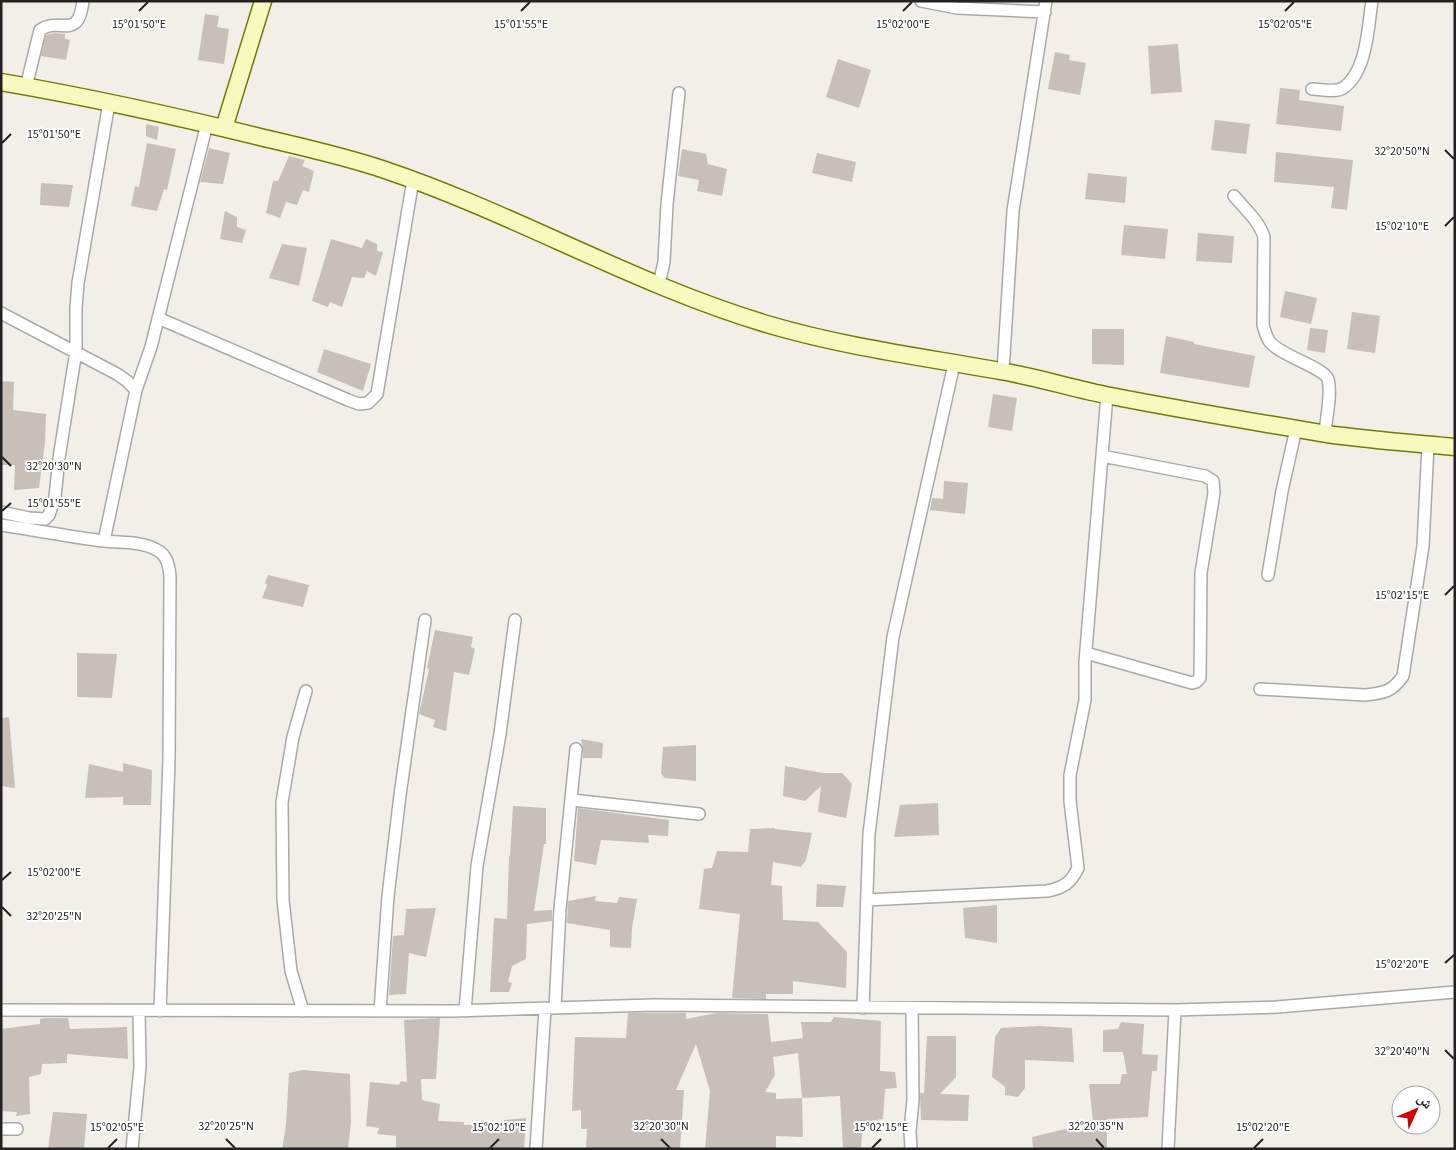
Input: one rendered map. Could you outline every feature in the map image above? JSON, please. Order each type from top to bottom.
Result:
[{"type":"street","points":[[26,87],[40,30],[47,26],[70,26],[75,24],[79,19],[83,1]]},
{"type":"street","points":[[224,128],[264,1]]},
{"type":"street","points":[[922,1],[957,8],[1046,7],[1012,211],[1003,371]]},
{"type":"street","points":[[1312,89],[1334,90],[1342,88],[1353,78],[1362,62],[1372,1]]},
{"type":"street","points":[[1,82],[207,124],[327,153],[383,169],[496,214],[659,284],[772,326],[866,348],[1003,371],[1107,396],[1296,429],[1455,447]]},
{"type":"street","points":[[659,284],[664,262],[667,204],[679,93]]},
{"type":"street","points":[[1,512],[45,519],[49,515],[55,497],[59,458],[76,351],[78,283],[109,103]]},
{"type":"street","points":[[104,541],[136,390],[151,347],[207,124]]},
{"type":"street","points":[[158,318],[348,400],[359,404],[368,403],[376,394],[414,180]]},
{"type":"street","points":[[1234,196],[1256,222],[1264,237],[1263,325],[1266,336],[1271,344],[1323,373],[1328,379],[1325,433]]},
{"type":"street","points":[[1,313],[117,374],[128,381],[136,390]]},
{"type":"street","points":[[863,1008],[869,834],[893,637],[954,364]]},
{"type":"street","points":[[867,900],[1047,892],[1067,885],[1078,868],[1070,801],[1070,775],[1085,700],[1086,653],[1107,396]]},
{"type":"street","points":[[1268,575],[1282,491],[1296,429]]},
{"type":"street","points":[[1260,689],[1365,695],[1382,693],[1395,687],[1403,676],[1423,546],[1428,445]]},
{"type":"street","points":[[1086,653],[1192,683],[1200,678],[1201,573],[1214,493],[1213,481],[1205,476],[1102,456]]},
{"type":"street","points":[[1,525],[142,545],[157,549],[165,556],[170,576],[169,760],[160,1011]]},
{"type":"street","points":[[380,1011],[388,896],[424,620]]},
{"type":"street","points":[[465,1011],[477,866],[500,734],[516,620]]},
{"type":"street","points":[[303,1011],[290,970],[283,900],[282,802],[293,737],[306,691]]},
{"type":"street","points":[[536,1149],[576,749]]},
{"type":"street","points":[[572,800],[699,814]]},
{"type":"street","points":[[1,1010],[465,1011],[654,1005],[1175,1010],[1277,1007],[1455,992]]},
{"type":"street","points":[[911,1149],[913,1100],[912,1008]]},
{"type":"street","points":[[1168,1149],[1175,1010]]},
{"type":"street","points":[[132,1149],[140,1067],[139,1011]]},
{"type":"street","points":[[1,1129],[17,1129]]},
{"type":"building","points":[[205,14],[219,16],[217,27],[229,29],[224,64],[198,60]]},
{"type":"building","points":[[55,33],[65,34],[65,39],[70,40],[66,60],[41,56],[46,35]]},
{"type":"building","points":[[1178,44],[1182,92],[1151,94],[1148,46]]},
{"type":"building","points":[[1055,52],[1070,55],[1069,60],[1086,63],[1080,95],[1048,89]]},
{"type":"building","points":[[838,59],[871,70],[859,108],[826,97]]},
{"type":"building","points":[[1280,88],[1300,90],[1299,100],[1344,106],[1341,131],[1276,124]]},
{"type":"building","points":[[1215,120],[1250,124],[1246,154],[1211,150]]},
{"type":"building","points":[[146,124],[159,127],[157,140],[146,136]]},
{"type":"building","points":[[147,143],[176,149],[167,190],[164,189],[157,211],[131,206],[135,186],[139,187]]},
{"type":"building","points":[[209,148],[230,153],[223,184],[200,182]]},
{"type":"building","points":[[682,149],[706,154],[708,164],[727,169],[722,196],[697,191],[699,180],[678,176]]},
{"type":"building","points":[[1276,152],[1353,160],[1347,210],[1331,208],[1334,187],[1274,182]]},
{"type":"building","points":[[817,153],[856,162],[852,182],[812,173]]},
{"type":"building","points":[[289,156],[305,160],[302,166],[314,171],[309,192],[303,190],[297,205],[286,202],[280,218],[266,213],[273,181],[278,181]]},
{"type":"building","points":[[1088,173],[1127,177],[1125,203],[1085,199]]},
{"type":"building","points":[[41,183],[73,185],[69,207],[40,205]]},
{"type":"building","points":[[225,211],[237,217],[237,227],[246,230],[242,243],[220,239]]},
{"type":"building","points":[[1124,225],[1168,229],[1165,259],[1121,255]]},
{"type":"building","points":[[1198,233],[1234,236],[1232,263],[1196,261]]},
{"type":"building","points":[[331,239],[362,248],[366,239],[377,244],[377,251],[383,252],[376,276],[367,271],[364,278],[352,277],[342,307],[330,302],[328,307],[312,301]]},
{"type":"building","points":[[282,244],[307,248],[299,286],[269,278]]},
{"type":"building","points":[[1285,291],[1317,298],[1311,324],[1280,317]]},
{"type":"building","points":[[1352,312],[1380,316],[1375,353],[1347,349]]},
{"type":"building","points":[[1310,328],[1328,330],[1325,353],[1307,350]]},
{"type":"building","points":[[1092,329],[1124,329],[1124,365],[1092,364]]},
{"type":"building","points":[[1166,336],[1194,342],[1194,344],[1255,356],[1249,388],[1160,373]]},
{"type":"building","points":[[324,349],[371,364],[363,391],[317,372]]},
{"type":"building","points":[[1,381],[14,382],[13,410],[46,414],[45,443],[39,488],[14,490],[15,465],[1,465]]},
{"type":"building","points":[[993,394],[1017,398],[1012,431],[988,427]]},
{"type":"building","points":[[944,481],[968,483],[965,514],[930,510],[932,498],[943,499]]},
{"type":"building","points":[[268,575],[309,585],[303,607],[262,598],[267,585],[265,583]]},
{"type":"building","points":[[435,630],[473,637],[471,647],[475,649],[469,675],[454,672],[446,731],[433,727],[435,720],[419,714]]},
{"type":"building","points":[[77,653],[117,654],[112,698],[77,697]]},
{"type":"building","points":[[9,717],[15,788],[1,786],[1,718]]},
{"type":"building","points":[[581,739],[603,743],[602,758],[583,758]]},
{"type":"building","points":[[696,745],[696,781],[665,778],[661,774],[663,747]]},
{"type":"building","points":[[123,763],[152,770],[151,805],[123,805],[123,797],[85,798],[89,764],[123,772]]},
{"type":"building","points":[[785,766],[822,773],[842,773],[852,784],[846,818],[818,812],[821,786],[805,801],[783,796]]},
{"type":"building","points":[[938,803],[939,835],[894,837],[900,805]]},
{"type":"building","points":[[513,806],[546,808],[546,844],[544,844],[534,911],[552,910],[552,921],[527,924],[526,959],[512,966],[508,982],[512,983],[509,992],[490,992],[494,918],[507,919]]},
{"type":"building","points":[[578,808],[669,820],[668,836],[648,835],[649,843],[601,840],[596,865],[574,861]]},
{"type":"building","points":[[775,828],[812,833],[806,860],[801,867],[773,862],[771,885],[782,886],[783,920],[818,922],[847,952],[846,988],[793,981],[793,994],[766,994],[766,999],[732,998],[740,914],[699,909],[704,869],[712,868],[717,851],[748,852],[750,829]]},
{"type":"building","points":[[817,884],[846,886],[843,907],[816,907]]},
{"type":"building","points":[[596,896],[595,901],[617,903],[619,897],[637,899],[631,948],[610,947],[610,930],[567,923],[568,901]]},
{"type":"building","points":[[997,905],[997,943],[965,938],[963,908]]},
{"type":"building","points":[[436,908],[426,957],[409,953],[406,994],[389,995],[393,936],[404,935],[406,909]]},
{"type":"building","points":[[628,1013],[686,1013],[686,1019],[717,1013],[768,1014],[771,1042],[803,1038],[801,1022],[831,1022],[834,1017],[881,1021],[880,1071],[895,1072],[897,1088],[885,1089],[883,1119],[863,1122],[861,1149],[843,1149],[840,1096],[802,1098],[803,1137],[776,1136],[776,1149],[705,1149],[710,1091],[696,1044],[676,1090],[684,1090],[680,1149],[586,1149],[587,1129],[581,1129],[581,1110],[572,1111],[575,1037],[626,1038]],"holes":[[[798,1053],[802,1098],[776,1099],[776,1093],[765,1092],[775,1075],[773,1057]]]},
{"type":"building","points":[[68,1018],[70,1029],[127,1027],[128,1059],[67,1054],[67,1063],[42,1064],[41,1074],[29,1077],[30,1114],[16,1116],[17,1112],[1,1111],[1,1029],[40,1024],[40,1019]]},
{"type":"building","points":[[440,1018],[436,1079],[421,1079],[422,1100],[440,1104],[438,1121],[464,1122],[464,1125],[504,1123],[504,1120],[526,1118],[524,1149],[396,1149],[396,1136],[377,1134],[379,1128],[366,1126],[370,1082],[399,1085],[401,1081],[407,1082],[404,1020]]},
{"type":"building","points":[[1121,1022],[1144,1024],[1142,1054],[1158,1055],[1157,1071],[1152,1071],[1148,1117],[1107,1119],[1107,1149],[1033,1149],[1032,1137],[1065,1129],[1094,1131],[1089,1084],[1120,1084],[1122,1074],[1127,1074],[1123,1052],[1103,1052],[1103,1030],[1118,1029]]},
{"type":"building","points":[[1039,1026],[1072,1028],[1074,1062],[1025,1060],[1025,1088],[1018,1097],[1005,1095],[1005,1087],[992,1077],[995,1037],[1001,1028]]},
{"type":"building","points":[[927,1036],[956,1036],[956,1077],[940,1094],[969,1095],[968,1121],[921,1120],[920,1093],[924,1093]]},
{"type":"building","points":[[303,1070],[350,1074],[351,1122],[348,1149],[282,1149],[286,1125],[289,1073]]},
{"type":"building","points":[[53,1112],[87,1114],[84,1149],[48,1149]]}]
